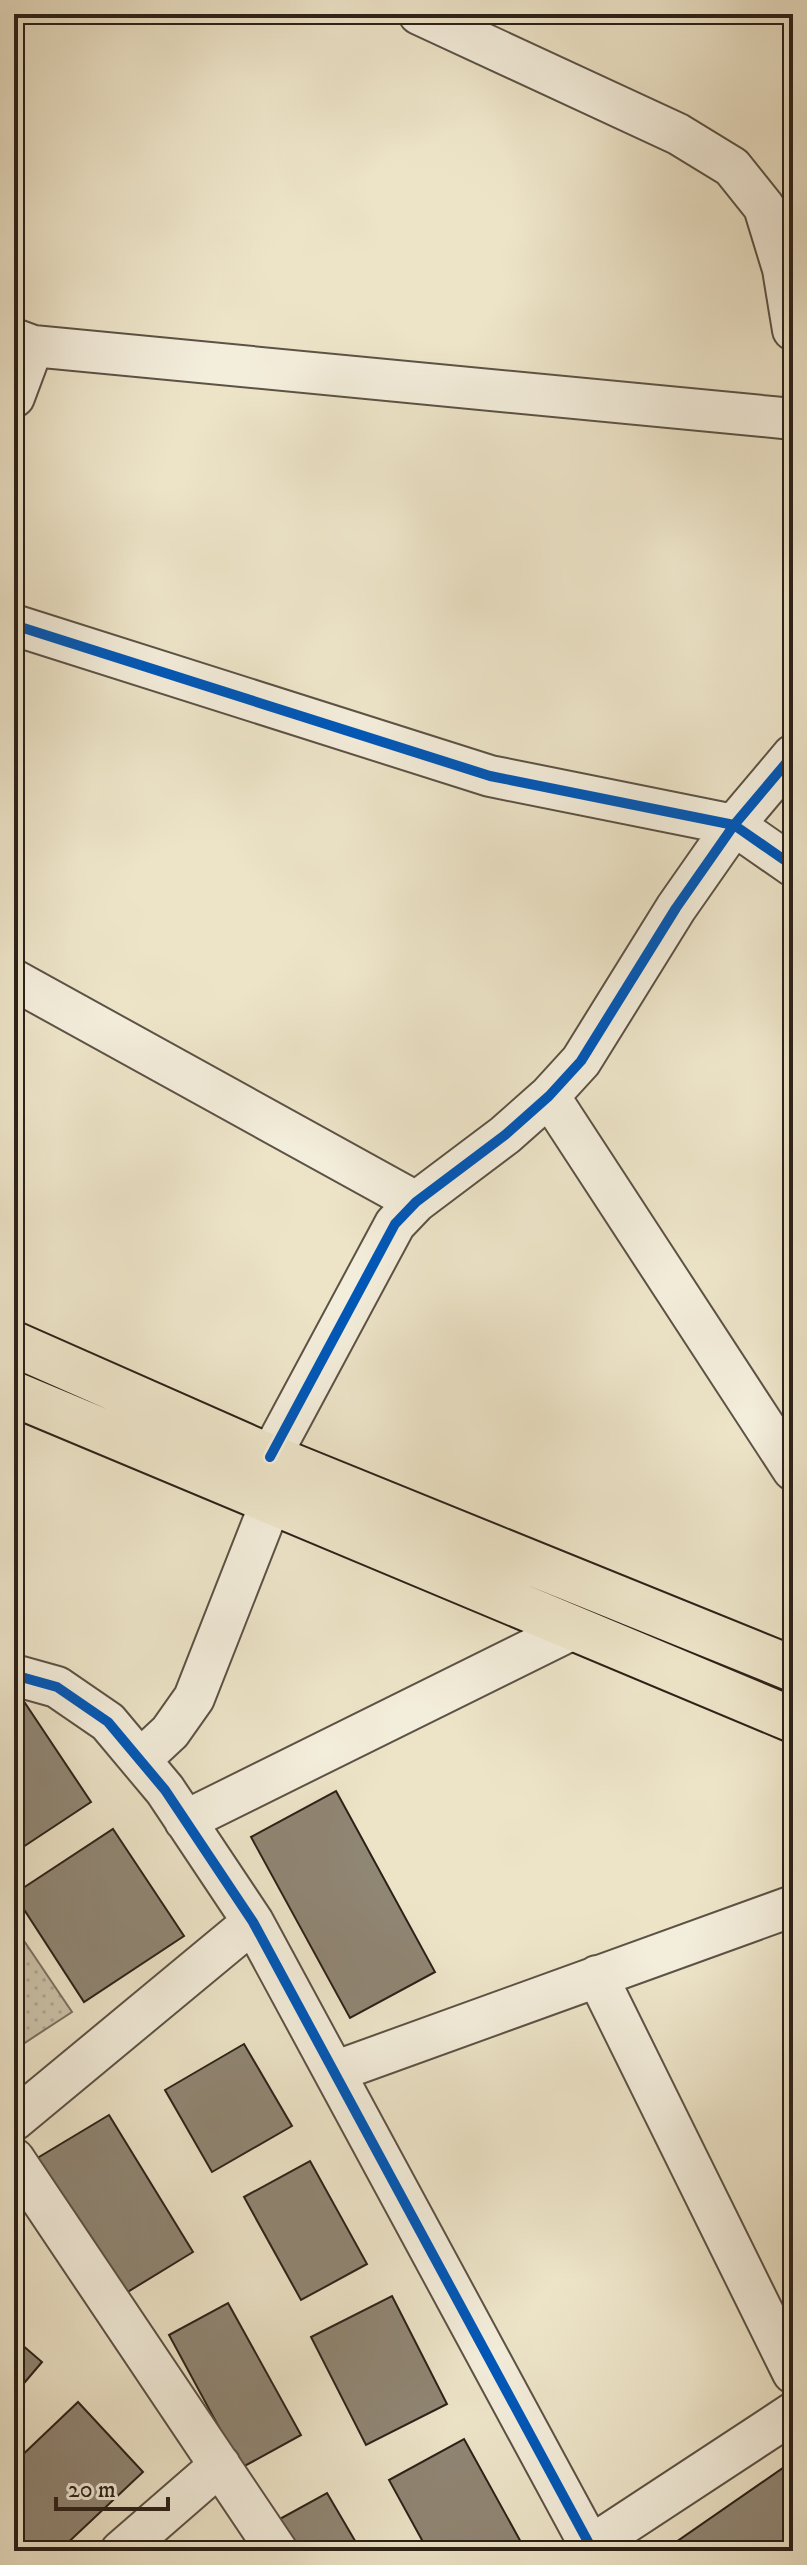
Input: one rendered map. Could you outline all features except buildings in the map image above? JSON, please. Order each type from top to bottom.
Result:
[{"type":"main road","points":[[14,1344],[270,1457],[793,1669]]},
{"type":"main road","points":[[14,1394],[793,1720]]},
{"type":"street","points":[[419,14],[678,134],[732,167],[764,207],[783,269],[793,330]]},
{"type":"street","points":[[14,397],[24,342],[793,419]]},
{"type":"street","points":[[14,625],[490,776],[734,825],[793,866]]},
{"type":"street","points":[[270,1457],[395,1224],[416,1202],[505,1135],[549,1096],[581,1061],[676,908],[734,825],[793,755]]},
{"type":"street","points":[[14,980],[416,1202]]},
{"type":"street","points":[[549,1096],[793,1470]]},
{"type":"street","points":[[140,1760],[170,1732],[194,1698],[271,1502]]},
{"type":"street","points":[[185,1821],[575,1628]]},
{"type":"street","points":[[14,1675],[57,1687],[108,1722],[165,1790],[253,1922],[589,2549],[793,2413]]},
{"type":"street","points":[[334,2072],[793,1906]]},
{"type":"street","points":[[14,2120],[253,1922]]},
{"type":"street","points":[[597,1976],[793,2373]]},
{"type":"street","points":[[14,2159],[277,2551]]},
{"type":"street","points":[[121,2551],[220,2465]]},
{"type":"shaded area","points":[[14,1926],[72,2012],[23,2044],[14,2030]]},
{"type":"cycle path","points":[[14,625],[490,776],[734,825],[793,866]]},
{"type":"cycle path","points":[[270,1457],[395,1224],[416,1202],[505,1135],[549,1096],[581,1061],[676,908],[734,825],[793,755]]},
{"type":"cycle path","points":[[14,1675],[57,1687],[108,1722],[165,1790],[253,1922],[593,2551]]}]
